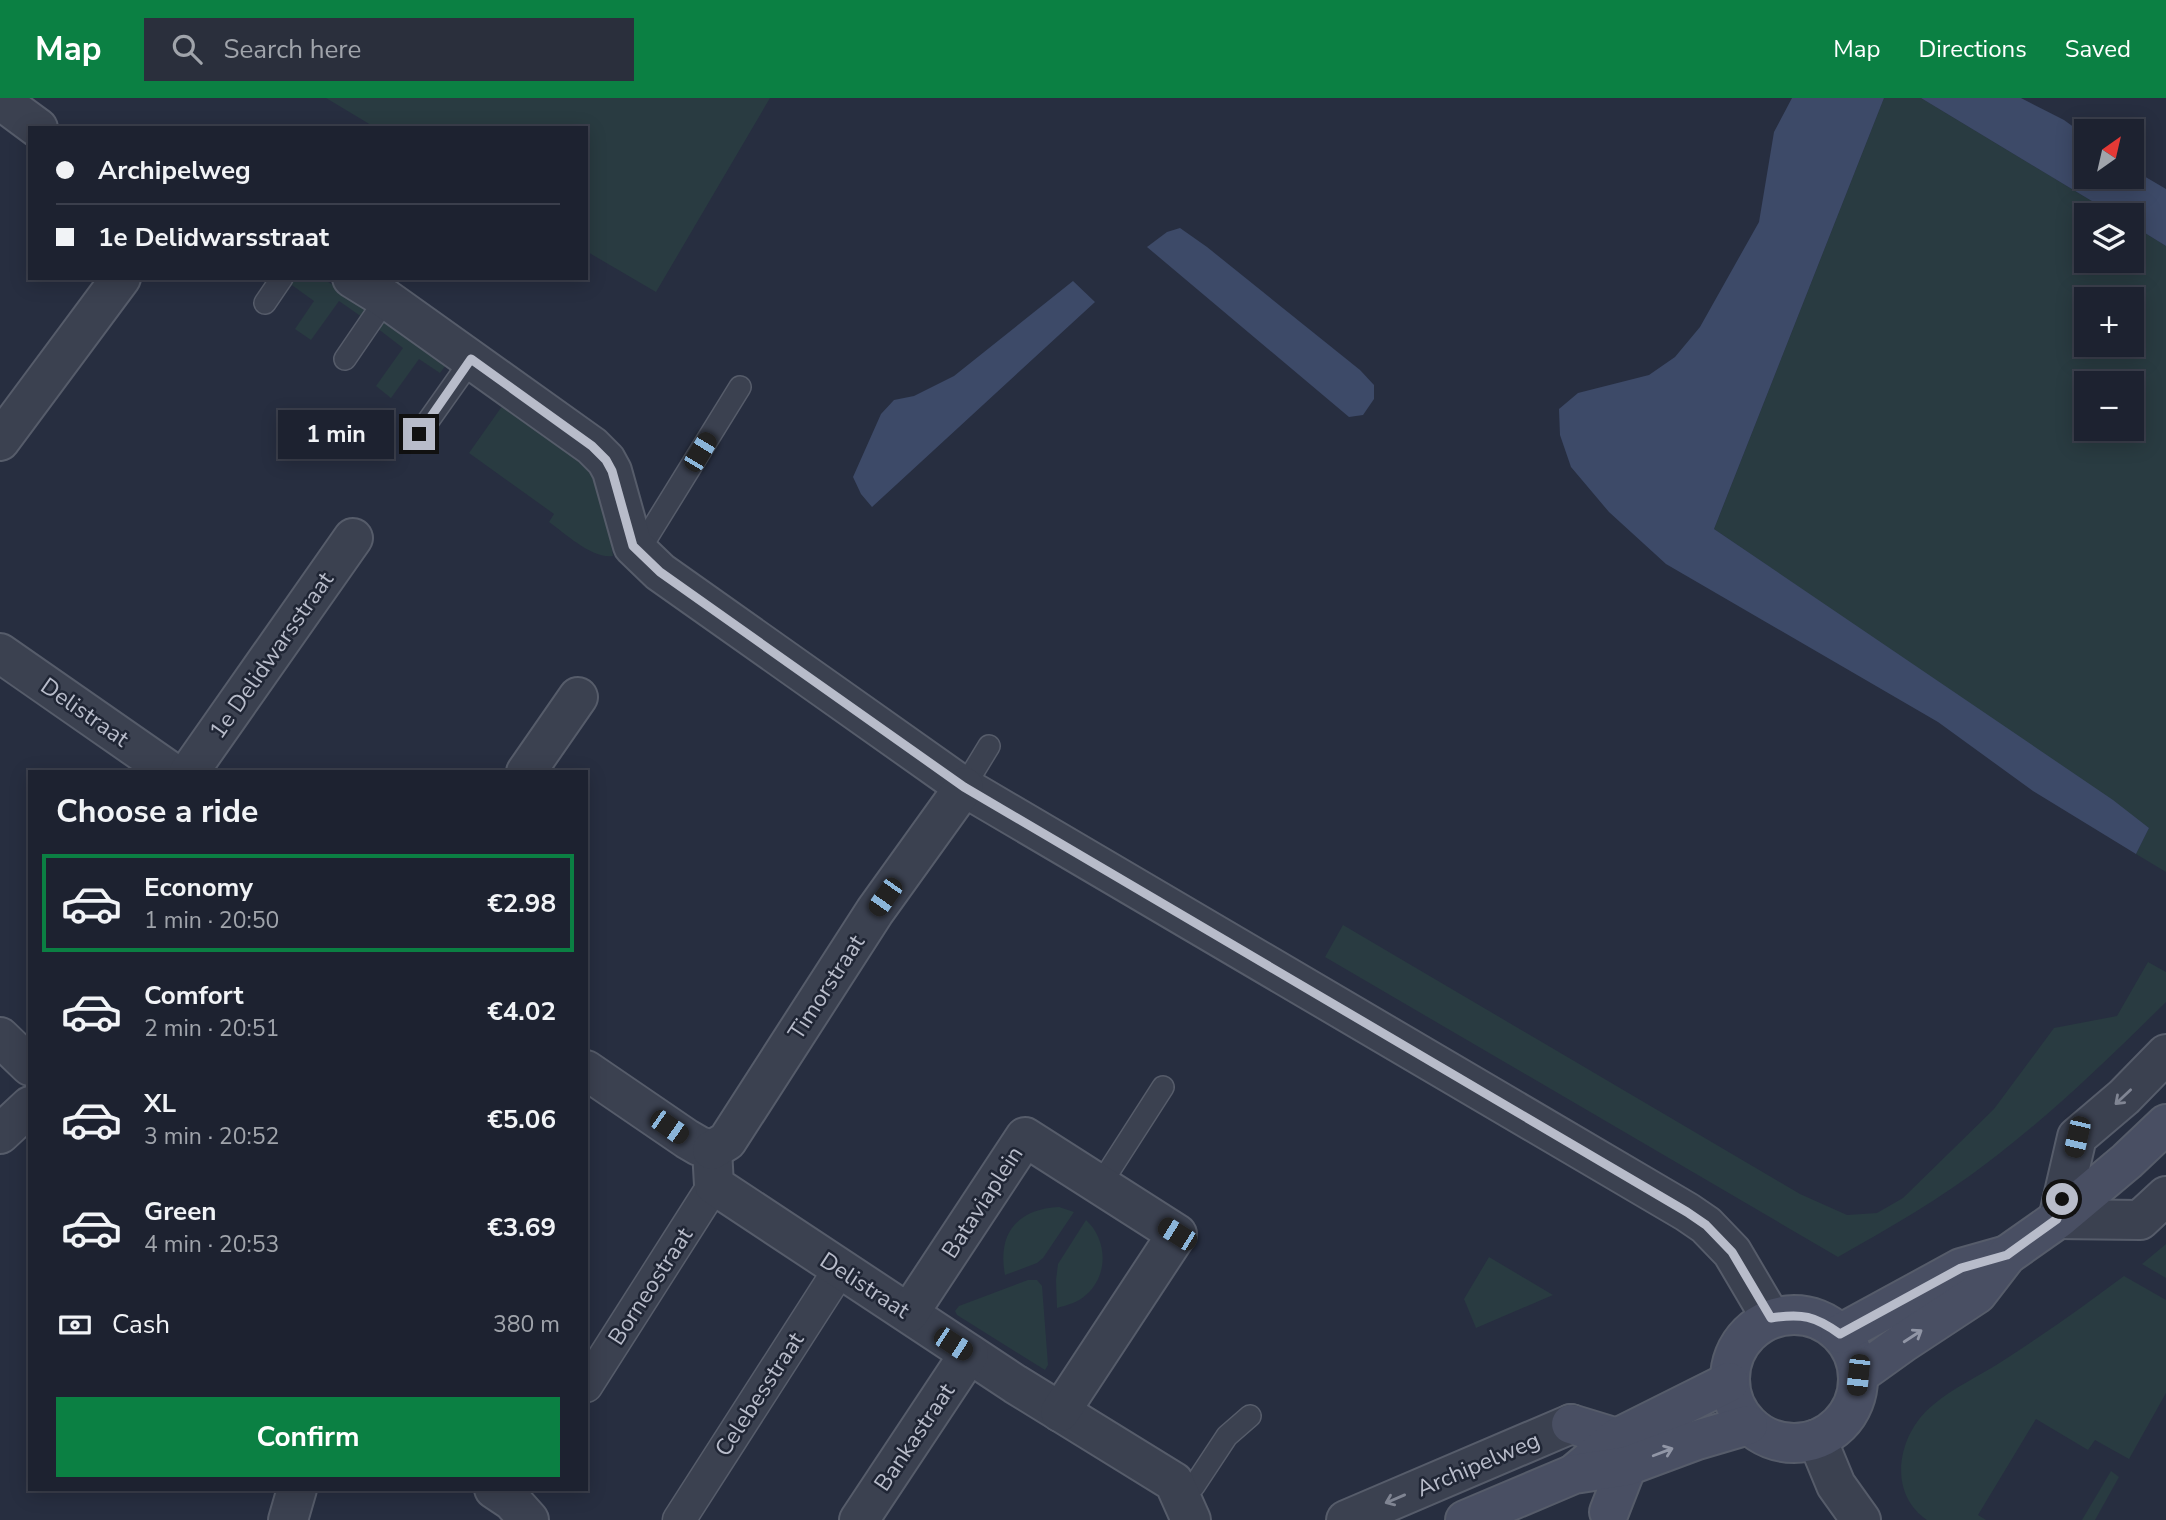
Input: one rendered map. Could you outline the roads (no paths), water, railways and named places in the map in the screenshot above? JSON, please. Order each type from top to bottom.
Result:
[{"type":"main road","points":[[1858,1375],[1977,1294],[2007,1255],[2057,1219],[2127,1161],[2166,1124]]},
{"type":"main road","points":[[1840,1334],[1961,1268],[2007,1255]]},
{"type":"main road","points":[[1796,1314],[1820,1320],[1840,1334],[1853,1353],[1858,1375],[1856,1395],[1848,1413],[1835,1428],[1817,1438],[1793,1443],[1769,1438],[1748,1425],[1735,1405],[1729,1382],[1731,1362],[1740,1343],[1753,1328],[1771,1318],[1796,1314]]},
{"type":"main road","name":"Archipelweg","points":[[1465,1520],[1622,1452],[1729,1382]]},
{"type":"main road","points":[[1571,1424],[1622,1452],[1600,1516]]},
{"type":"main road","name":"Archipelweg","points":[[1622,1452],[1696,1440],[1748,1425]]},
{"type":"street","points":[[0,100],[35,126]]},
{"type":"street","points":[[0,441],[120,280]]},
{"type":"street","points":[[355,280],[386,299],[592,446],[606,460],[616,483],[628,536],[638,552],[660,572],[964,787],[1687,1212],[1706,1225],[1732,1252],[1771,1318]]},
{"type":"street","name":"1e Delidwarsstraat","points":[[190,770],[353,538]]},
{"type":"street","name":"Delistraat","points":[[0,653],[168,770]]},
{"type":"street","points":[[527,770],[578,697]]},
{"type":"street","name":"Timorstraat","points":[[713,1168],[727,1141],[875,911],[964,787]]},
{"type":"street","points":[[0,1037],[28,1064]]},
{"type":"street","points":[[2166,1054],[2124,1097],[2077,1137],[2057,1219],[2140,1220],[2166,1196]]},
{"type":"street","name":"Delistraat","points":[[588,1071],[699,1146],[713,1168],[840,1269],[969,1354],[1174,1482],[1186,1507]]},
{"type":"street","points":[[0,1134],[28,1108]]},
{"type":"street","name":"Bataviaplein","points":[[909,1313],[1025,1137],[1177,1234],[1060,1412]]},
{"type":"street","name":"Borneostraat","points":[[588,1383],[713,1168]]},
{"type":"street","name":"Celebesstraat","points":[[679,1520],[840,1269]]},
{"type":"street","name":"Bankastraat","points":[[859,1520],[969,1354]]},
{"type":"street","name":"Archipelweg","points":[[1346,1520],[1571,1424]]},
{"type":"street","points":[[1817,1438],[1836,1485],[1854,1518]]},
{"type":"street","points":[[288,1520],[296,1491]]},
{"type":"lane","points":[[265,303],[281,280]]},
{"type":"lane","points":[[345,359],[386,299]]},
{"type":"lane","points":[[419,434],[471,359]]},
{"type":"lane","points":[[638,552],[740,387]]},
{"type":"lane","points":[[964,787],[989,746]]},
{"type":"lane","points":[[1100,1185],[1163,1087]]},
{"type":"lane","points":[[1186,1507],[1194,1486],[1227,1436],[1250,1416]]},
{"type":"water","points":[[1792,98],[1884,98],[1714,529],[2113,800],[2149,828],[2136,854],[2033,791],[1938,722],[1666,564],[1609,512],[1571,467],[1560,435],[1559,409],[1578,393],[1649,375],[1675,357],[1700,327],[1759,222],[1774,132]]},
{"type":"water","points":[[1921,98],[2021,98],[2064,120],[2074,127],[2074,189],[2144,189],[2144,176],[2166,189],[2166,246],[2144,232],[2144,203],[2095,203]]},
{"type":"water","points":[[1180,228],[1360,370],[1374,385],[1374,399],[1363,415],[1349,417],[1147,247],[1167,232]]},
{"type":"water","points":[[1073,281],[1095,302],[872,507],[861,494],[853,477],[881,414],[894,400],[914,396],[954,376]]}]
